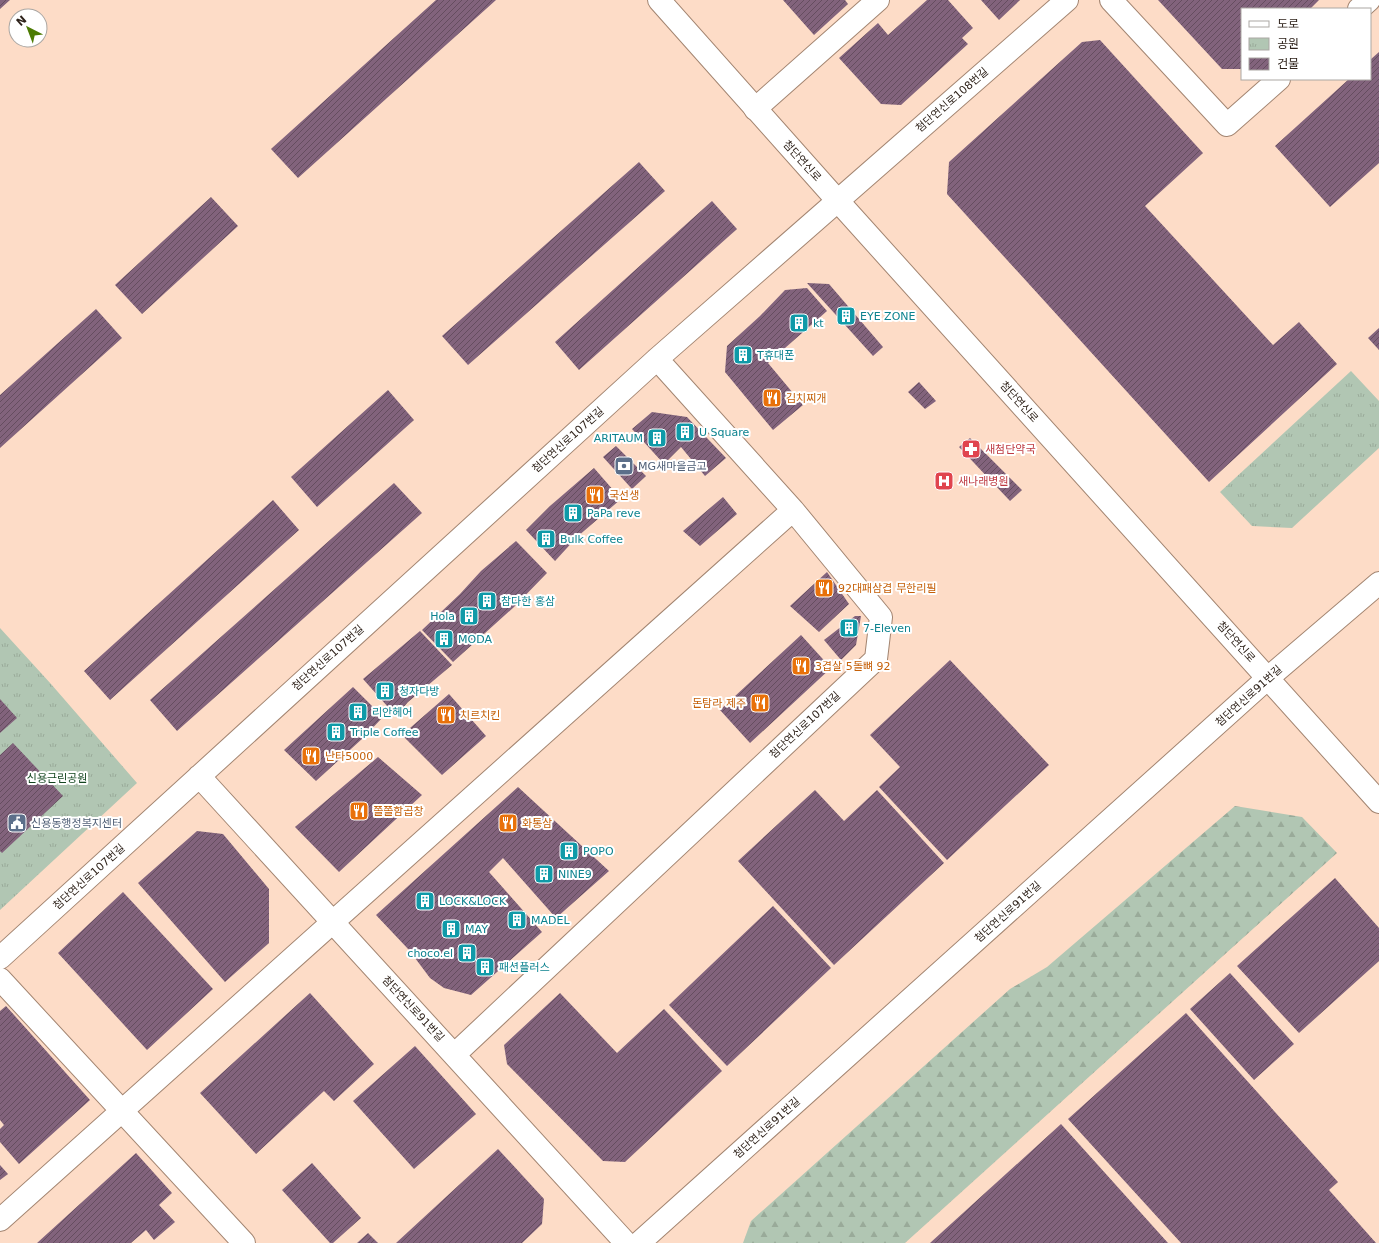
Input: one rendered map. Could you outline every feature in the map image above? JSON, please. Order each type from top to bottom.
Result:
[{"type":"street","name":"첨단연신로","points":[[659,0],[755,109],[1379,802]]},
{"type":"street","points":[[755,109],[878,0]]},
{"type":"street","name":"첨단연신로108번길","points":[[837,200],[1067,0]]},
{"type":"street","points":[[1111,0],[1227,125],[1278,80]]},
{"type":"street","points":[[1360,8],[1369,0]]},
{"type":"street","name":"첨단연신로107번길","points":[[0,958],[656,359],[837,200]]},
{"type":"street","name":"첨단연신로107번길","points":[[454,1055],[876,659],[881,617],[793,510],[656,359]]},
{"type":"street","points":[[0,1220],[121,1110],[333,923],[793,510]]},
{"type":"street","name":"첨단연신로91번길","points":[[639,1243],[1268,678],[1379,583]]},
{"type":"street","name":"첨단연신로91번길","points":[[199,776],[626,1243]]},
{"type":"street","points":[[0,979],[244,1243]]},
{"type":"green space","points":[[1351,371],[1379,401],[1379,448],[1292,528],[1252,526],[1220,492]]},
{"type":"green space","name":"신용근린공원","points":[[0,628],[137,783],[0,910]]},
{"type":"green space","points":[[1235,806],[1302,817],[1337,853],[905,1243],[743,1243],[751,1221],[1010,989],[1047,967]]},
{"type":"building","points":[[0,0],[10,0],[0,9]]},
{"type":"building","points":[[436,0],[496,0],[298,178],[271,149]]},
{"type":"building","points":[[783,0],[845,0],[848,4],[814,35]]},
{"type":"building","points":[[927,0],[948,0],[973,28],[962,38],[968,44],[901,105],[881,104],[839,58],[878,23],[888,35]]},
{"type":"building","points":[[981,0],[1020,0],[999,20]]},
{"type":"building","points":[[1158,0],[1319,0],[1311,8],[1241,8],[1241,69],[1222,69]]},
{"type":"building","points":[[1100,40],[1203,153],[1145,206],[1273,345],[1299,322],[1337,364],[1209,482],[947,194],[949,162],[1082,42]]},
{"type":"building","points":[[1379,52],[1379,163],[1330,207],[1275,146],[1348,80],[1371,80],[1371,59]]},
{"type":"building","points":[[639,162],[665,191],[468,365],[442,336]]},
{"type":"building","points":[[211,197],[238,226],[142,314],[115,285]]},
{"type":"building","points":[[712,201],[737,229],[579,370],[555,342]]},
{"type":"building","name":"EYE ZONE","points":[[807,283],[829,284],[883,347],[873,356]]},
{"type":"building","points":[[807,288],[827,311],[768,363],[803,405],[773,430],[725,372],[727,346],[760,316],[785,290]]},
{"type":"building","points":[[96,309],[122,338],[0,448],[0,395]]},
{"type":"building","points":[[1379,328],[1379,350],[1368,338]]},
{"type":"building","points":[[919,382],[936,401],[925,409],[908,392]]},
{"type":"building","points":[[388,390],[414,420],[317,507],[291,477]]},
{"type":"building","name":"U Square","points":[[652,412],[687,417],[726,458],[705,476],[681,447],[664,464],[632,429]]},
{"type":"building","points":[[970,438],[1022,490],[1010,501],[959,447]]},
{"type":"building","name":"MG새마을금고","points":[[616,446],[646,476],[632,489],[603,457]]},
{"type":"building","points":[[594,468],[621,499],[577,537],[555,561],[526,530],[550,506]]},
{"type":"building","points":[[394,483],[422,513],[177,731],[150,700]]},
{"type":"building","points":[[723,497],[737,514],[700,546],[683,531]]},
{"type":"building","points":[[273,500],[299,530],[110,700],[84,671]]},
{"type":"building","points":[[516,541],[547,573],[514,607],[453,662],[422,630],[460,594],[481,571]]},
{"type":"building","name":"92대패삼겹 무한리필","points":[[827,572],[849,604],[819,632],[790,606]]},
{"type":"building","name":"7-Eleven","points":[[855,616],[861,616],[856,645],[841,660],[824,640]]},
{"type":"building","points":[[420,631],[452,665],[408,702],[396,716],[363,679]]},
{"type":"building","name":"돈탐라 제주","points":[[801,635],[831,668],[750,743],[720,710]]},
{"type":"building","points":[[950,660],[1049,765],[947,860],[879,787],[900,767],[870,735]]},
{"type":"building","points":[[353,687],[383,717],[363,738],[316,781],[284,750]]},
{"type":"building","name":"치르치킨","points":[[449,694],[486,736],[442,775],[402,735]]},
{"type":"building","points":[[0,699],[17,718],[0,733]]},
{"type":"building","name":"신용동행정복지센터","points":[[13,743],[63,796],[2,853],[0,851],[0,755]]},
{"type":"building","name":"쫄쫄함곱창","points":[[378,757],[422,795],[339,872],[295,827]]},
{"type":"building","points":[[518,787],[609,871],[556,918],[503,858],[489,872],[542,932],[471,995],[444,988],[430,978],[409,950],[376,915]]},
{"type":"building","points":[[815,790],[844,821],[877,790],[944,863],[834,965],[738,861]]},
{"type":"building","points":[[197,831],[223,834],[269,889],[269,943],[225,982],[138,883]]},
{"type":"building","points":[[1335,878],[1379,928],[1379,961],[1299,1033],[1237,966]]},
{"type":"building","points":[[123,892],[213,989],[147,1050],[58,953]]},
{"type":"building","points":[[773,906],[831,968],[727,1066],[669,1005]]},
{"type":"building","points":[[1230,973],[1294,1044],[1254,1080],[1190,1009]]},
{"type":"building","points":[[310,993],[374,1064],[334,1101],[324,1091],[256,1154],[200,1093]]},
{"type":"building","points":[[560,993],[617,1053],[664,1009],[722,1071],[625,1162],[603,1161],[507,1064],[504,1045]]},
{"type":"building","points":[[6,1006],[90,1100],[19,1164],[0,1142],[0,1129],[4,1125],[0,1120],[0,1011]]},
{"type":"building","points":[[1186,1013],[1338,1182],[1329,1190],[1376,1243],[1181,1243],[1068,1119]]},
{"type":"building","points":[[415,1046],[476,1114],[414,1169],[353,1101]]},
{"type":"building","points":[[1061,1124],[1168,1243],[930,1243]]},
{"type":"building","points":[[498,1149],[544,1199],[542,1224],[522,1243],[396,1243]]},
{"type":"building","points":[[136,1153],[172,1193],[159,1205],[175,1222],[154,1240],[146,1230],[131,1243],[37,1243]]},
{"type":"building","points":[[312,1163],[361,1218],[333,1243],[330,1243],[282,1190]]},
{"type":"building","points":[[0,1165],[8,1174],[0,1180]]},
{"type":"building","points":[[368,1233],[378,1243],[357,1243]]},
{"type":"place","name":"EYE ZONE","points":[[846,316]]},
{"type":"place","name":"kt","points":[[799,323]]},
{"type":"place","name":"T휴대폰","points":[[743,355]]},
{"type":"place","name":"김치찌개","points":[[772,398]]},
{"type":"place","name":"U Square","points":[[685,432]]},
{"type":"place","name":"ARITAUM","points":[[657,438]]},
{"type":"place","name":"새첨단약국","points":[[971,449]]},
{"type":"place","name":"MG새마을금고","points":[[624,466]]},
{"type":"place","name":"새나래병원","points":[[944,481]]},
{"type":"place","name":"국선생","points":[[595,495]]},
{"type":"place","name":"PaPa reve","points":[[573,513]]},
{"type":"place","name":"Bulk Coffee","points":[[546,539]]},
{"type":"place","name":"92대패삼겹 무한리필","points":[[824,588]]},
{"type":"place","name":"참다한 홍삼","points":[[487,601]]},
{"type":"place","name":"Hola","points":[[469,616]]},
{"type":"place","name":"7-Eleven","points":[[849,628]]},
{"type":"place","name":"MODA","points":[[444,639]]},
{"type":"place","name":"3겹살 5돌뼈 92","points":[[801,666]]},
{"type":"place","name":"청자다방","points":[[385,691]]},
{"type":"place","name":"돈탐라 제주","points":[[760,703]]},
{"type":"place","name":"리안헤어","points":[[358,712]]},
{"type":"place","name":"치르치킨","points":[[446,715]]},
{"type":"place","name":"Triple Coffee","points":[[336,732]]},
{"type":"place","name":"난타5000","points":[[311,756]]},
{"type":"place","name":"쫄쫄함곱창","points":[[359,811]]},
{"type":"place","name":"신용동행정복지센터","points":[[17,823]]},
{"type":"place","name":"화통삼","points":[[508,823]]},
{"type":"place","name":"POPO","points":[[569,851]]},
{"type":"place","name":"NINE9","points":[[544,874]]},
{"type":"place","name":"LOCK&LOCK","points":[[425,901]]},
{"type":"place","name":"MADEL","points":[[517,920]]},
{"type":"place","name":"MAY","points":[[451,929]]},
{"type":"place","name":"choco.el","points":[[467,953]]},
{"type":"place","name":"패션플러스","points":[[485,967]]}]
